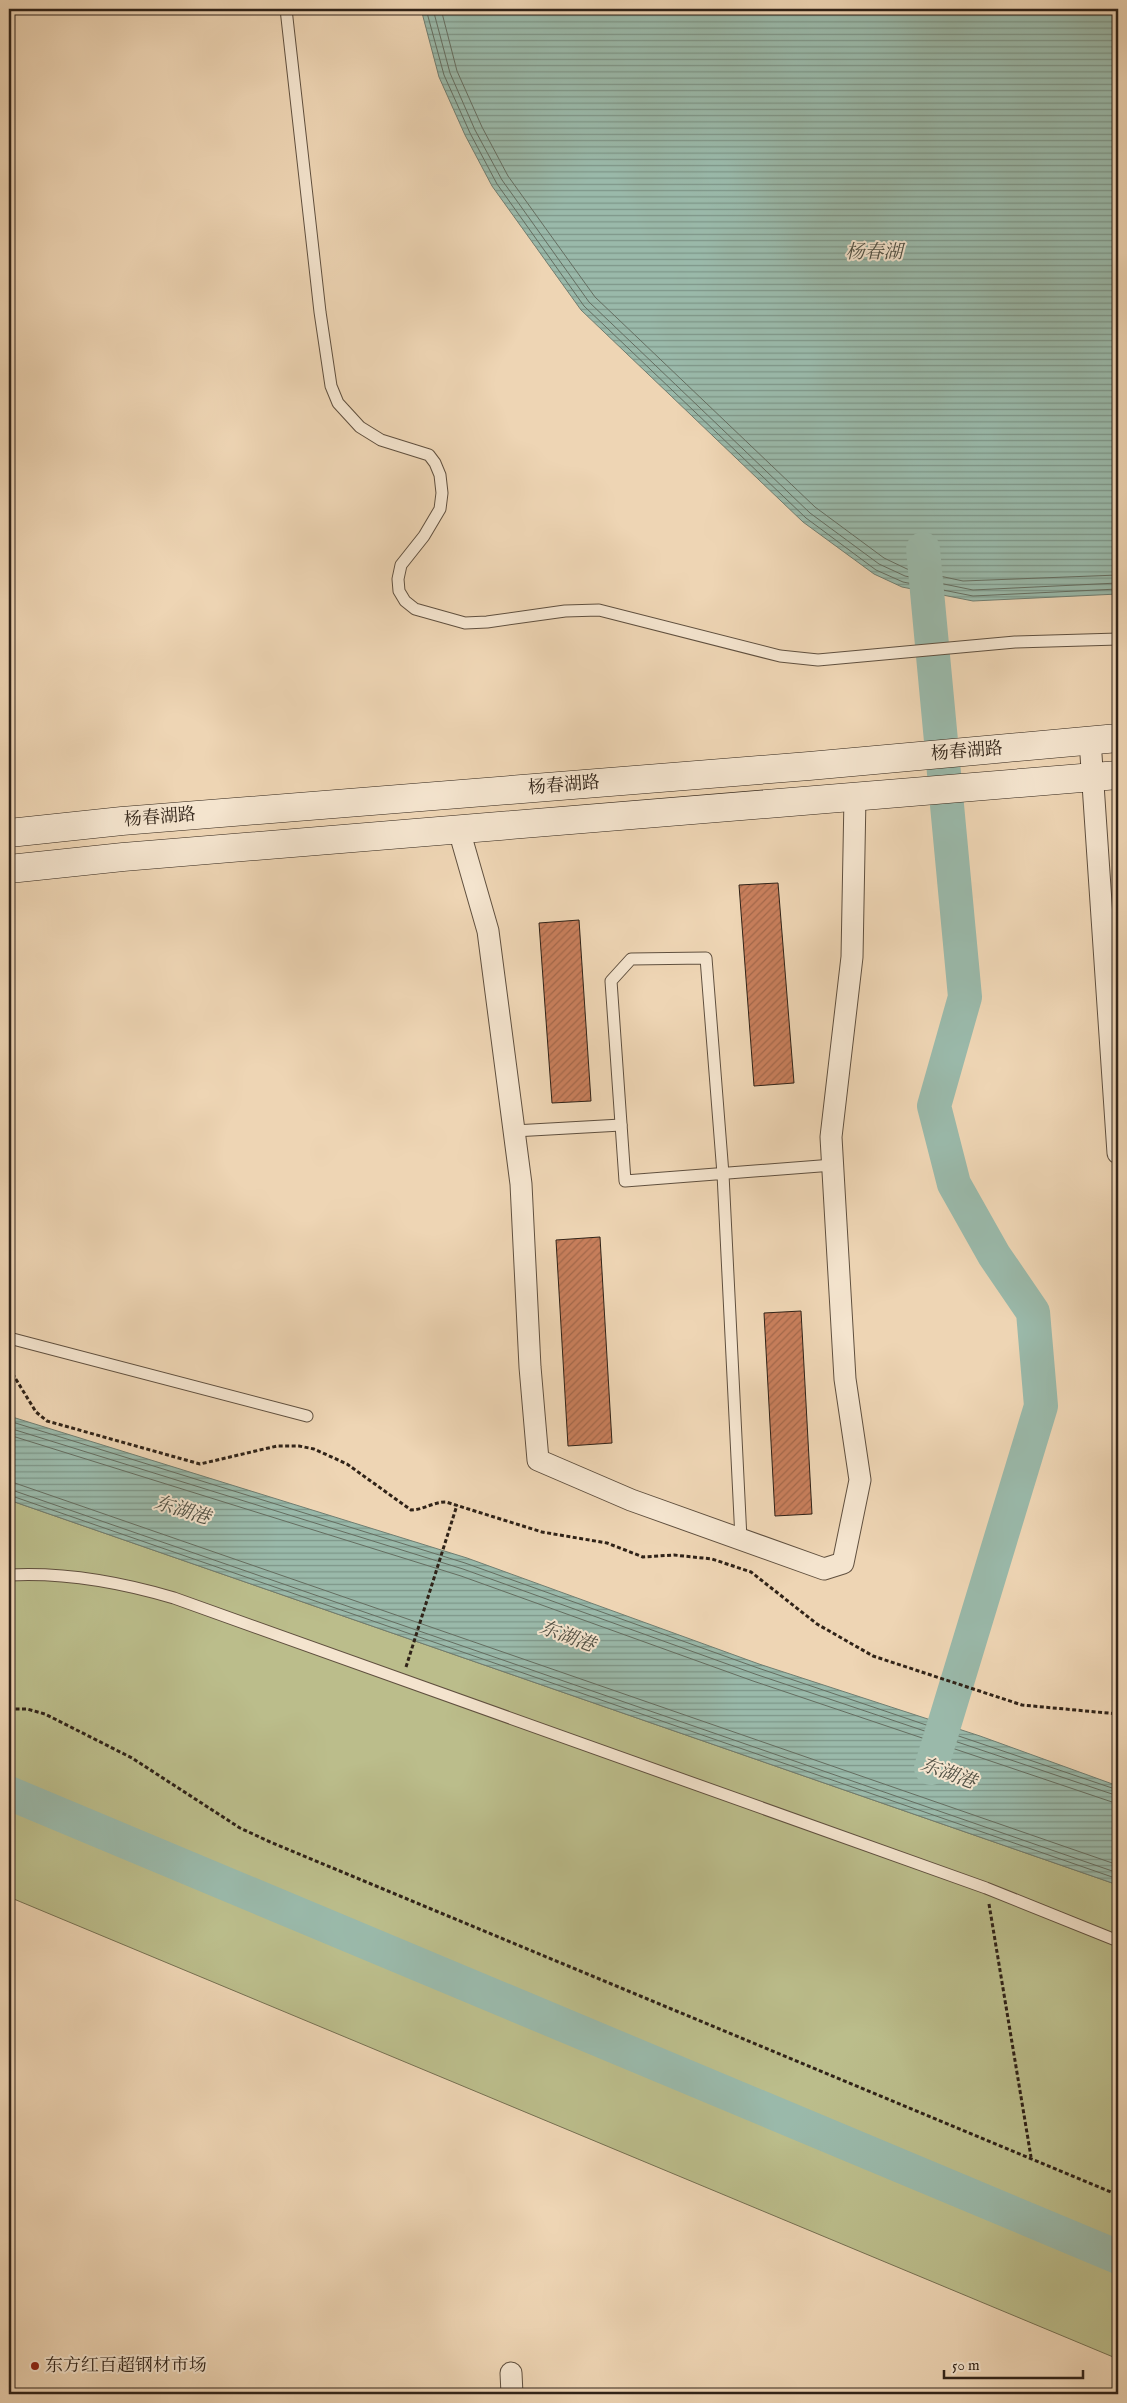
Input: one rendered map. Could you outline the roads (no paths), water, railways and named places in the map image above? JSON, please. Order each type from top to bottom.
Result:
[{"type":"main road","name":"杨春湖路","points":[[9,833],[122,821],[1118,738]]},
{"type":"main road","name":"杨春湖路","points":[[9,868],[1106,776]]},
{"type":"street","points":[[1090,740],[1106,776],[1118,1153]]},
{"type":"street","points":[[459,830],[488,931],[521,1184],[530,1367],[538,1460],[632,1500],[824,1568],[843,1563],[860,1480],[845,1379],[831,1137],[852,957],[867,796]]},
{"type":"street","points":[[511,2373],[512,2394]]},
{"type":"lane","points":[[286,9],[320,312],[331,386],[338,403],[360,428],[381,440],[429,455],[440,474],[442,493],[440,508],[424,536],[401,565],[398,579],[399,591],[405,601],[415,609],[465,623],[487,622],[565,611],[599,610],[780,656],[818,660],[1015,642],[1118,639]]},
{"type":"lane","points":[[741,1539],[723,1174],[706,958],[631,959],[611,980],[625,1181],[723,1174],[832,1165]]},
{"type":"lane","points":[[514,1131],[621,1125]]},
{"type":"lane","points":[[9,1338],[307,1416]]},
{"type":"lane","points":[[9,1575],[64,1575],[131,1585],[174,1598],[986,1888],[1118,1941]]},
{"type":"water","name":"杨春湖","points":[[421,9],[1118,9],[1118,594],[973,601],[902,587],[874,574],[803,522],[581,310],[492,186],[465,135],[439,77]]},
{"type":"water","name":"东湖港","points":[[9,1416],[467,1558],[759,1664],[980,1736],[1118,1786],[1118,1885],[9,1500]]},
{"type":"waterway","name":"东湖港","points":[[923,549],[965,997],[934,1106],[954,1184],[994,1255],[1033,1312],[1041,1406],[931,1768]]},
{"type":"waterway","points":[[9,1793],[1118,2257]]},
{"type":"place","name":"东方红百超钢材市场","points":[[35,2366]]}]
